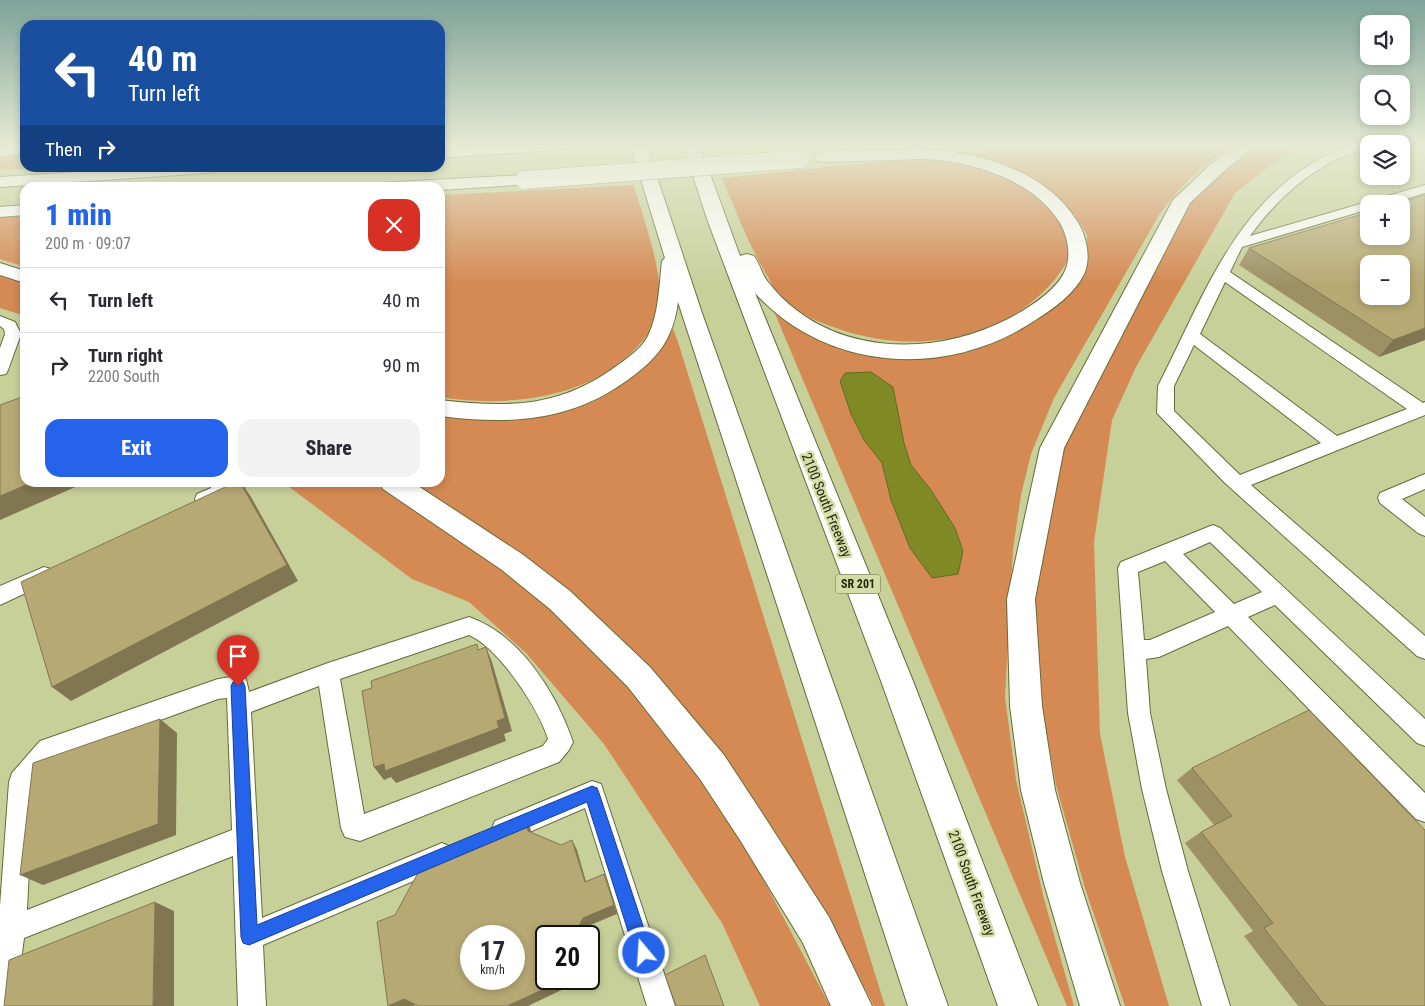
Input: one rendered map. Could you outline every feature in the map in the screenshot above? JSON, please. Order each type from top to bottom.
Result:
[{"type":"highway","points":[[654,191],[692,313],[928,1006]]},
{"type":"highway","name":"2100 South Freeway","points":[[707,191],[897,682],[1018,1006]]},
{"type":"highway","points":[[713,191],[760,286],[786,313],[808,327],[854,345],[909,353],[944,348],[1004,330],[1032,313],[1054,296],[1072,276],[1077,258],[1077,240],[1069,220],[1041,191]]},
{"type":"highway","points":[[1100,1006],[1062,883],[1038,790],[1026,706],[1021,599],[1052,448],[1182,200],[1192,191]]},
{"type":"highway","points":[[0,212],[20,210]]},
{"type":"highway","points":[[445,409],[478,413],[515,412],[550,408],[590,394],[648,354],[658,337],[666,316],[673,250]]},
{"type":"highway","points":[[0,269],[20,275]]},
{"type":"highway","points":[[400,487],[512,562],[560,600],[639,677],[712,767],[752,828],[816,930],[852,1006]]},
{"type":"street","points":[[1280,191],[1237,244],[1166,386],[1166,413],[1238,483],[1425,650]]},
{"type":"street","points":[[1237,244],[1360,208]]},
{"type":"street","points":[[1223,274],[1423,409]]},
{"type":"street","points":[[0,321],[9,325],[12,328],[13,334],[0,370]]},
{"type":"street","points":[[1192,336],[1335,444]]},
{"type":"street","points":[[1238,483],[1423,409]]},
{"type":"street","points":[[1425,481],[1387,498],[1425,528]]},
{"type":"street","points":[[189,506],[225,489],[222,487]]},
{"type":"street","points":[[1216,1006],[1175,872],[1154,789],[1139,713],[1128,568],[1213,533],[1425,735]]},
{"type":"street","points":[[1168,552],[1425,810]]},
{"type":"street","points":[[0,596],[63,566]]},
{"type":"street","points":[[1134,649],[1151,650],[1277,595]]},
{"type":"street","points":[[1,1006],[12,929],[22,782],[48,749],[218,689],[238,696],[328,673],[469,626],[478,628],[516,665],[540,696],[557,728],[561,742],[559,747],[551,754],[360,828],[354,828],[328,673]]},
{"type":"street","points":[[238,696],[252,1006]]},
{"type":"street","points":[[249,937],[592,793],[661,1006]]},
{"type":"street","points":[[12,929],[245,838]]},
{"type":"lane","points":[[1405,195],[1418,191]]},
{"type":"shaded area","points":[[519,191],[636,191],[653,249],[659,283],[660,299],[658,314],[650,332],[619,364],[597,378],[572,388],[546,396],[519,400],[492,401],[445,398],[445,195]]},
{"type":"shaded area","points":[[727,191],[1028,191],[1060,217],[1067,226],[1069,255],[1056,278],[1035,300],[1011,317],[984,329],[956,337],[926,341],[897,341],[867,337],[839,329],[807,316],[786,302],[775,289],[743,228]]},
{"type":"shaded area","points":[[1048,191],[1179,191],[1159,215],[1054,398],[1031,454],[1021,495],[1013,549],[1005,697],[1016,780],[1044,899],[1074,1006],[1067,1006],[773,309],[888,353],[1007,335],[1087,258],[1087,235],[1075,215],[1063,202]]},
{"type":"shaded area","points":[[1201,191],[1238,191],[1136,367],[1112,420],[1094,542],[1100,734],[1125,857],[1169,1006],[1125,1006],[1085,888],[1056,785],[1043,713],[1034,616],[1035,573],[1057,450],[1184,207]]},
{"type":"shaded area","points":[[20,214],[20,265],[0,259],[0,215]]},
{"type":"shaded area","points":[[0,272],[20,278],[20,314],[0,308]]},
{"type":"shaded area","points":[[673,329],[885,1006],[874,1006],[848,956],[777,837],[724,760],[415,487],[445,487],[445,411],[520,414],[631,376],[653,359]]},
{"type":"shaded area","points":[[871,372],[893,387],[904,443],[911,465],[931,490],[955,528],[963,551],[958,574],[932,578],[910,548],[891,500],[882,463],[864,440],[851,414],[840,381],[845,373]]},
{"type":"shaded area","points":[[289,487],[379,487],[482,552],[547,605],[618,674],[667,731],[744,843],[830,1006],[760,1006],[722,923],[604,744],[526,653],[469,602],[412,579]]},
{"type":"building","points":[[1425,195],[1425,328],[1393,340],[1249,248],[1360,215],[1360,245],[1410,245],[1410,200]]},
{"type":"building","points":[[20,398],[21,487],[0,496],[0,405]]},
{"type":"building","points":[[225,487],[243,487],[287,565],[52,687],[21,582]]},
{"type":"building","points":[[477,644],[478,650],[486,647],[505,718],[497,721],[499,728],[385,771],[384,764],[374,767],[362,691],[372,688],[371,681]]},
{"type":"building","points":[[1309,710],[1425,830],[1425,1006],[1325,1006],[1264,928],[1273,923],[1201,832],[1232,816],[1192,768]]},
{"type":"building","points":[[160,719],[158,824],[20,875],[33,763]]},
{"type":"building","points":[[524,816],[528,831],[561,845],[572,840],[585,882],[604,874],[614,905],[583,918],[580,925],[535,925],[535,990],[542,990],[507,1006],[419,1006],[404,999],[388,1006],[377,922],[395,915],[419,871],[417,860]]},
{"type":"building","points":[[155,902],[153,1006],[4,1006],[9,960]]},
{"type":"building","points":[[705,955],[724,1006],[676,1006],[665,975]]},
{"type":"route","points":[[238,686],[249,937],[592,793],[644,953]]}]
